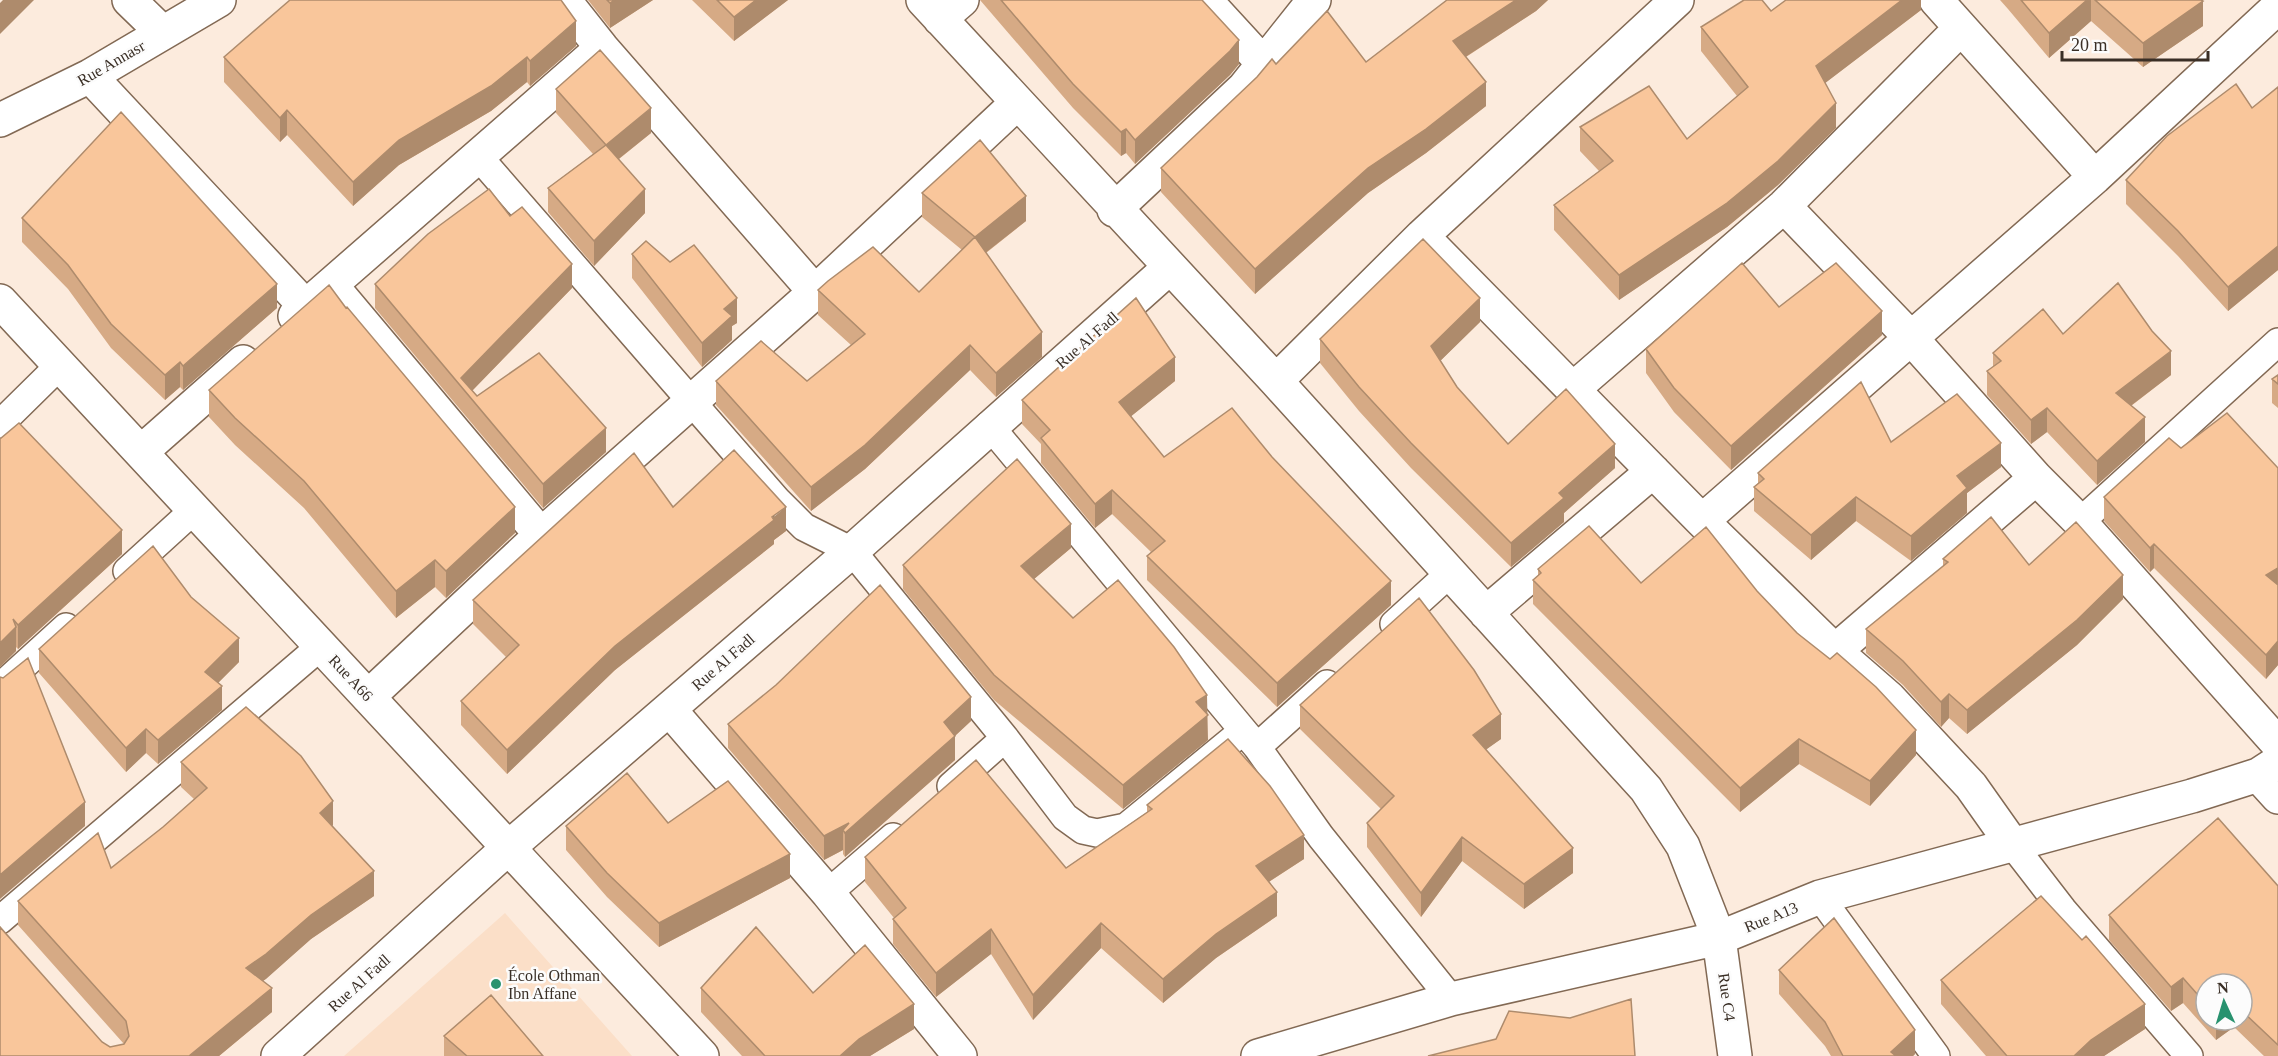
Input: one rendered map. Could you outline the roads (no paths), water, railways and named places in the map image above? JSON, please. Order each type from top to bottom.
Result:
[{"type":"street","points":[[129,0],[163,33]]},
{"type":"street","name":"Rue Annasr","points":[[0,120],[90,76],[219,0]]},
{"type":"street","points":[[564,0],[815,292]]},
{"type":"street","points":[[1205,0],[1263,63]]},
{"type":"street","points":[[1114,210],[1244,88],[1314,0]]},
{"type":"street","points":[[1276,381],[1422,236],[1677,0]]},
{"type":"street","points":[[1936,0],[2095,177]]},
{"type":"street","name":"Rue C4","points":[[942,6],[1017,103],[1114,210],[1276,381],[1646,789],[1683,846],[1719,938],[1735,1056]]},
{"type":"street","points":[[1702,521],[2095,177],[2278,7]]},
{"type":"street","points":[[1572,390],[1784,206],[1961,28]]},
{"type":"street","points":[[141,452],[603,48]]},
{"type":"street","points":[[90,76],[306,306]]},
{"type":"street","points":[[368,697],[541,535],[815,292],[1017,103]]},
{"type":"street","points":[[1784,206],[1911,338],[2036,478],[2080,522],[2278,744]]},
{"type":"street","points":[[1422,236],[1702,521],[1835,651],[1889,698],[1971,786],[2012,844]]},
{"type":"street","name":"Rue Al Fadl","points":[[278,1056],[508,848],[852,551],[989,426],[1169,268]]},
{"type":"street","points":[[331,285],[541,535]]},
{"type":"street","name":"Rue A66","points":[[0,301],[702,1056]]},
{"type":"street","points":[[1486,613],[1653,471]]},
{"type":"street","points":[[1835,651],[2036,478]]},
{"type":"street","points":[[669,709],[828,893],[960,1056]]},
{"type":"street","name":"Rue A13","points":[[1258,1056],[1451,999],[1719,938],[1820,897],[2192,796],[2271,778]]},
{"type":"lane","points":[[478,156],[777,500],[804,527],[852,551],[1005,738],[1065,817],[1083,830],[1097,833],[1126,827],[1344,669]]},
{"type":"lane","points":[[2080,522],[2278,342]]},
{"type":"lane","points":[[0,424],[60,365]]},
{"type":"lane","points":[[989,426],[1250,739],[1322,837],[1451,999]]},
{"type":"lane","points":[[0,687],[194,510]]},
{"type":"lane","points":[[1380,637],[1449,574]]},
{"type":"lane","points":[[0,920],[321,646]]},
{"type":"lane","points":[[934,800],[1005,738]]},
{"type":"lane","points":[[828,893],[908,824]]},
{"type":"lane","points":[[2012,844],[2062,910],[2189,1056]]},
{"type":"lane","points":[[1820,897],[1936,1056]]},
{"type":"place","name":"École Othman Ibn Affane","points":[[496,984]]}]
